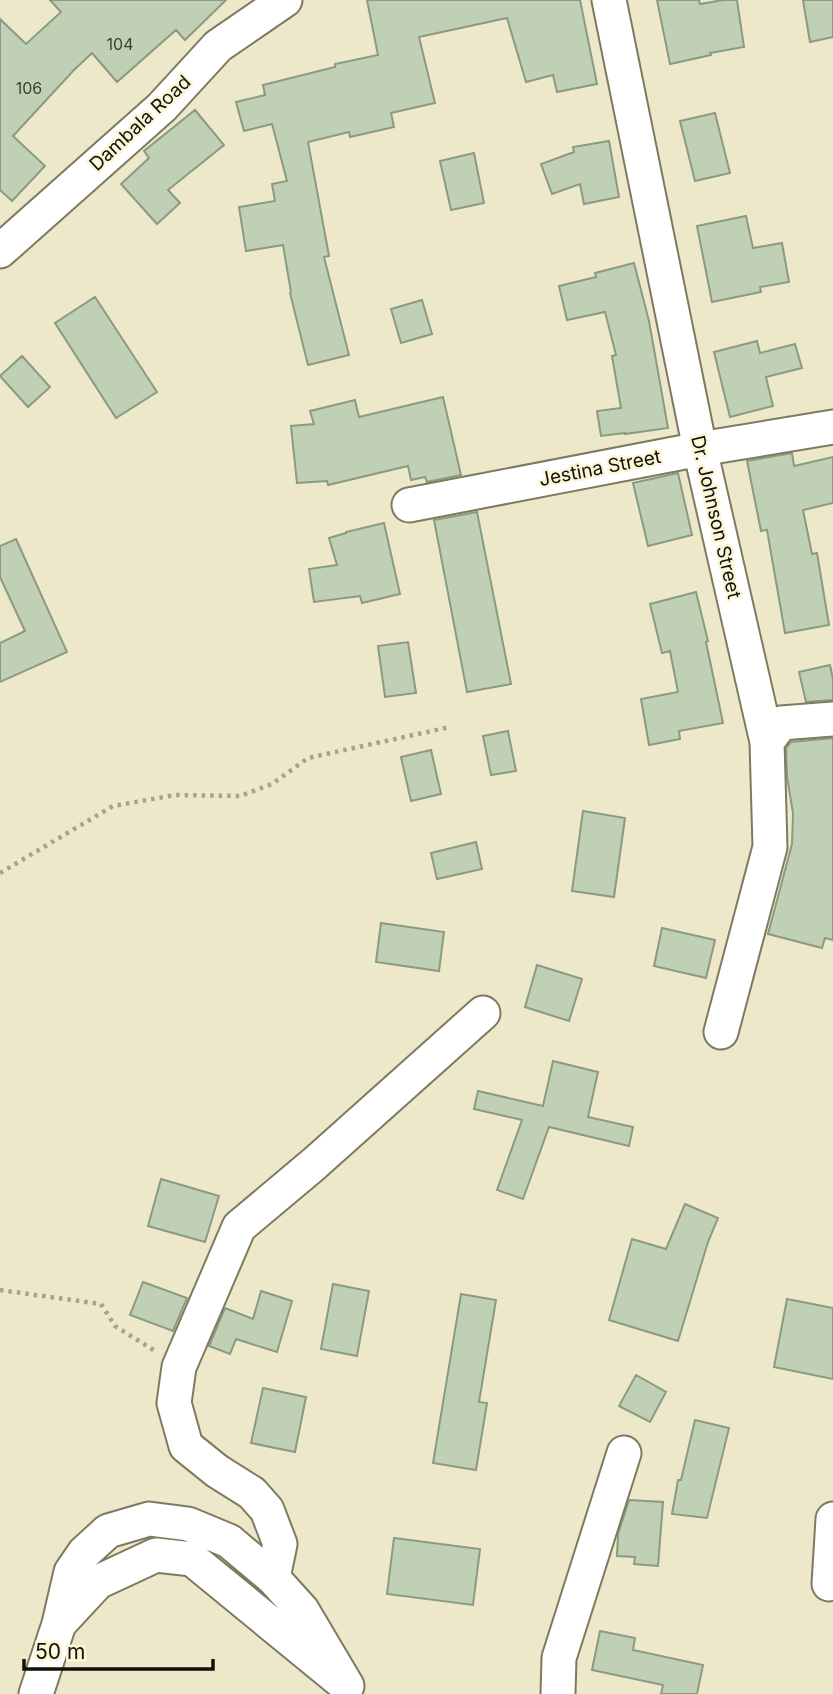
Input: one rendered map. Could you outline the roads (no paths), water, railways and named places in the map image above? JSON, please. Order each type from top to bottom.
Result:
[{"type":"street","name":"Dambala Road","points":[[0,251],[162,107],[218,46],[285,0]]},
{"type":"street","name":"Dr. Johnson Street","points":[[609,0],[700,449],[767,743],[770,847],[721,1032]]},
{"type":"street","name":"Jestina Street","points":[[409,505],[700,449],[833,427]]},
{"type":"street","points":[[767,743],[781,723],[833,719]]},
{"type":"street","points":[[273,1578],[280,1544],[267,1510],[252,1493],[217,1471],[186,1446],[174,1403],[179,1367],[239,1227],[483,1013]]},
{"type":"street","points":[[558,1694],[559,1658],[624,1453]]},
{"type":"street","points":[[36,1694],[60,1624],[71,1572],[84,1553],[108,1531],[149,1519],[188,1524],[229,1541],[273,1578],[302,1610],[348,1690]]},
{"type":"street","points":[[829,1584],[833,1519]]},
{"type":"street","points":[[60,1624],[98,1582],[156,1555],[192,1559],[348,1690]]}]
